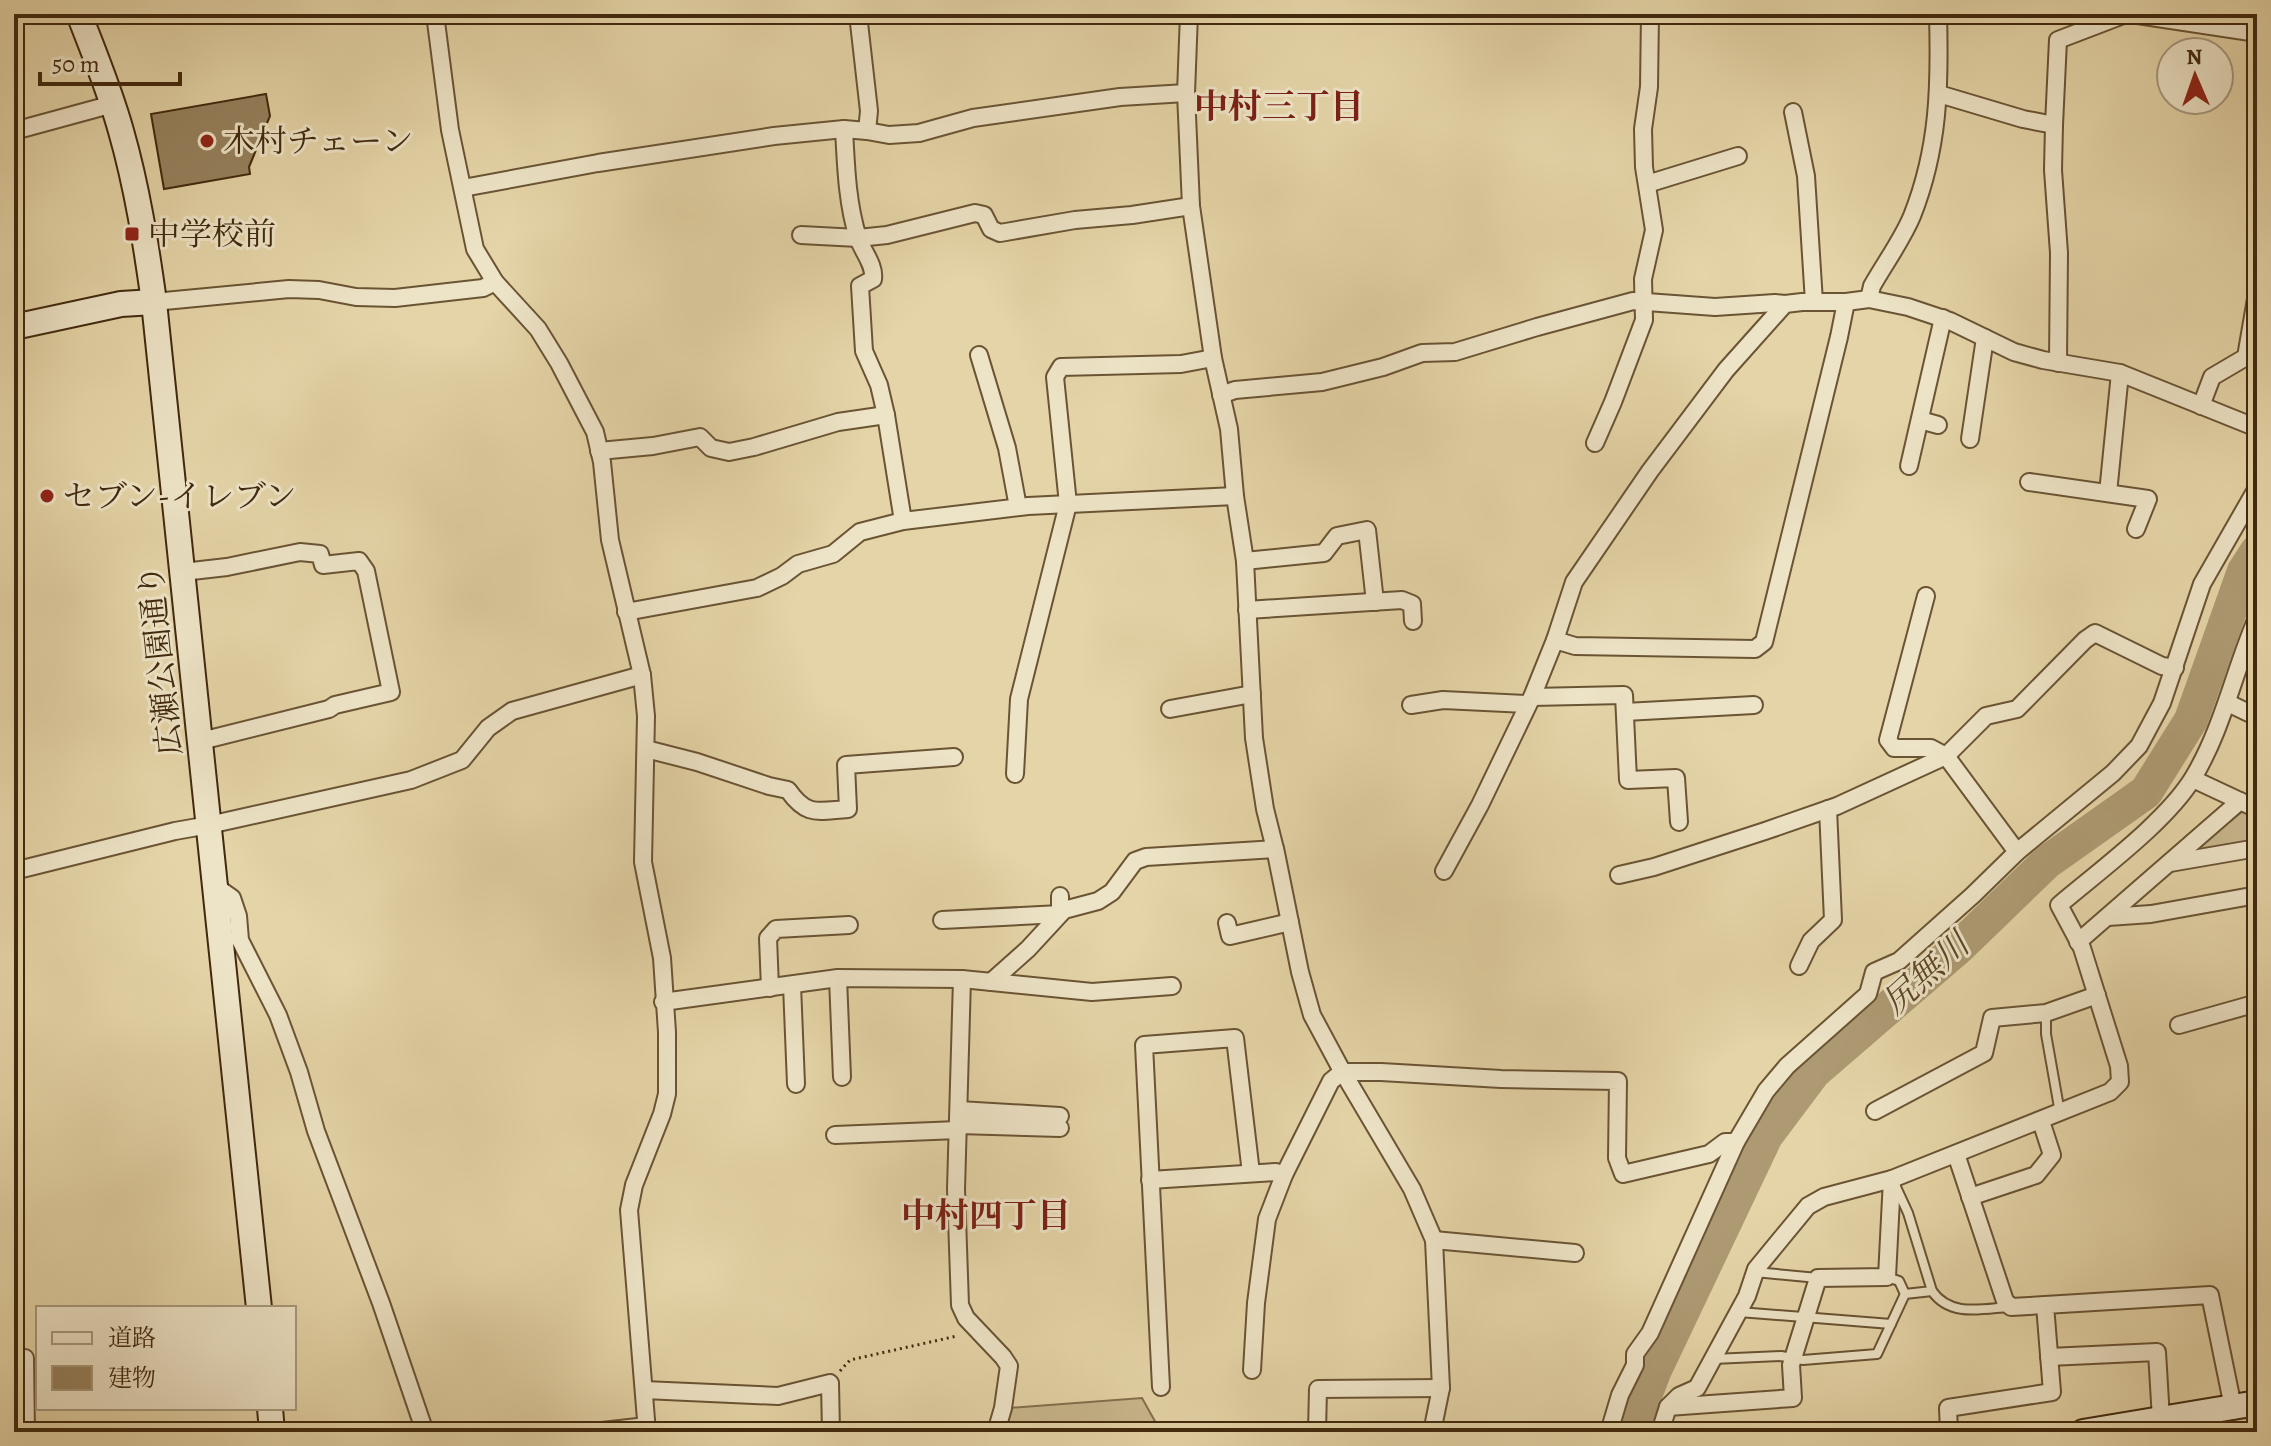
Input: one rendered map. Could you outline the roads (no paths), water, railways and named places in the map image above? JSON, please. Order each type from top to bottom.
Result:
[{"type":"street","name":"広瀬公園通り","points":[[79,14],[113,104],[141,216],[154,302],[259,1306]]},
{"type":"street","points":[[435,14],[450,130],[475,249],[495,282],[538,329],[595,432],[610,540],[642,675],[646,716],[643,862],[662,958],[667,1032],[667,1094],[634,1185],[629,1210],[647,1429],[593,1432]]},
{"type":"street","points":[[858,14],[869,111],[867,131]]},
{"type":"street","points":[[1189,14],[1186,93],[1191,206],[1213,358],[1229,429],[1245,561],[1254,738],[1265,809],[1312,1015],[1412,1189],[1434,1240],[1441,1388],[1432,1432]]},
{"type":"street","points":[[1595,443],[1644,320],[1643,279],[1654,230],[1643,129],[1649,87],[1650,14]]},
{"type":"street","points":[[1869,299],[1872,286],[1911,217],[1933,137],[1939,94],[1938,14]]},
{"type":"street","points":[[2058,363],[2059,253],[2053,170],[2058,40],[2129,14],[2257,33]]},
{"type":"street","points":[[463,188],[774,136],[844,129],[889,135],[919,133],[973,118],[1120,97],[1186,93]]},
{"type":"street","points":[[1939,94],[2054,125]]},
{"type":"street","points":[[14,131],[113,104]]},
{"type":"street","points":[[1793,112],[1806,176],[1814,302]]},
{"type":"street","points":[[844,129],[848,193],[858,238],[874,272],[873,279],[860,286],[864,351],[879,385],[886,415],[903,521]]},
{"type":"street","points":[[1800,144],[1817,138]]},
{"type":"street","points":[[1647,184],[1738,156]]},
{"type":"street","points":[[801,235],[858,238],[887,235],[975,213],[984,215],[991,229],[1000,233],[1191,206]]},
{"type":"street","points":[[1810,237],[1828,236]]},
{"type":"street","points":[[14,327],[121,304],[289,289],[395,298],[483,288],[495,282]]},
{"type":"street","points":[[2201,406],[2212,377],[2246,357],[2257,293]]},
{"type":"street","points":[[1221,395],[1235,390],[1322,382],[1383,367],[1422,353],[1455,352],[1633,301],[1715,307],[1869,299],[1943,318],[2014,352],[2120,373],[2257,428]]},
{"type":"street","points":[[1555,640],[1575,646],[1755,649],[1764,642],[1846,302]]},
{"type":"street","points":[[1444,871],[1480,805],[1530,700],[1555,640],[1574,582],[1650,471],[1726,370],[1785,304]]},
{"type":"street","points":[[1909,466],[1943,318]]},
{"type":"street","points":[[1970,439],[1985,338]]},
{"type":"street","points":[[979,355],[1007,448],[1018,507]]},
{"type":"street","points":[[1015,774],[1019,699],[1068,504],[1055,377],[1061,367],[1181,364],[1213,358]]},
{"type":"street","points":[[2108,493],[2120,373]]},
{"type":"street","points":[[599,451],[653,446],[700,437],[711,448],[729,452],[838,422],[886,415]]},
{"type":"street","points":[[1920,420],[1938,425]]},
{"type":"street","points":[[2029,482],[2148,499],[2136,529]]},
{"type":"street","points":[[1609,1432],[1620,1395],[1635,1365],[1635,1354],[1650,1333],[1736,1142],[1766,1091],[1787,1066],[1868,994],[1874,972],[1899,961],[2017,852],[2113,773],[2139,746],[2162,703],[2202,584],[2257,488]]},
{"type":"street","points":[[626,612],[757,588],[798,564],[833,554],[860,532],[903,521],[1018,507],[1235,496]]},
{"type":"street","points":[[1245,561],[1324,553],[1337,536],[1367,530],[1375,602]]},
{"type":"street","points":[[183,572],[227,567],[300,552],[320,554],[323,565],[359,561],[366,571],[391,692],[201,741]]},
{"type":"street","points":[[1926,596],[1888,740],[1894,748],[1931,748],[1946,756],[2017,852]]},
{"type":"street","points":[[1247,610],[1402,600],[1412,604],[1413,621]]},
{"type":"street","points":[[1660,1432],[1668,1407],[1679,1396],[1697,1388],[1747,1296],[1755,1272],[1808,1206],[1824,1197],[1892,1179],[2041,1121],[2110,1092],[2120,1082],[2119,1066],[2097,995],[2078,942],[2059,905],[2140,836],[2178,799],[2193,779],[2228,703],[2246,642],[2257,618]]},
{"type":"street","points":[[1619,875],[1654,867],[1828,809],[1946,756],[1986,716],[2017,709],[2095,633],[2162,666],[2175,668]]},
{"type":"street","points":[[14,871],[175,831],[411,780],[462,760],[488,728],[512,711],[642,675]]},
{"type":"street","points":[[1170,709],[1252,694]]},
{"type":"street","points":[[1411,705],[1443,700],[1530,700],[1624,695],[1628,780],[1676,778],[1679,822]]},
{"type":"street","points":[[2228,703],[2257,717]]},
{"type":"street","points":[[1625,712],[1754,705]]},
{"type":"street","points":[[646,749],[788,790],[798,805],[818,811],[848,809],[846,765],[954,757]]},
{"type":"street","points":[[2193,779],[2257,809]]},
{"type":"street","points":[[2078,942],[2240,801]]},
{"type":"street","points":[[1799,966],[1811,941],[1833,920],[1828,809]]},
{"type":"street","points":[[2168,864],[2257,848]]},
{"type":"street","points":[[991,982],[1028,949],[1064,910],[1098,901],[1112,892],[1135,861],[1146,857],[1275,849]]},
{"type":"street","points":[[215,886],[232,898],[238,916],[240,940],[278,1015],[316,1131],[381,1303],[425,1432]]},
{"type":"street","points":[[2108,917],[2151,914],[2257,895]]},
{"type":"street","points":[[1060,896],[1060,914]]},
{"type":"street","points":[[942,920],[1060,914]]},
{"type":"street","points":[[1227,923],[1230,936],[1290,922]]},
{"type":"street","points":[[770,988],[768,938],[776,929],[849,925]]},
{"type":"street","points":[[663,1002],[838,978],[962,979],[1092,992],[1172,986]]},
{"type":"street","points":[[838,978],[842,1077]]},
{"type":"street","points":[[962,979],[956,1189],[960,1305],[966,1318],[1009,1366],[996,1432]]},
{"type":"street","points":[[792,985],[796,1084]]},
{"type":"street","points":[[1875,1111],[1984,1053],[1992,1018],[2046,1013],[2097,995]]},
{"type":"street","points":[[2179,1025],[2257,1003]]},
{"type":"street","points":[[1161,1387],[1144,1045],[1235,1038],[1251,1173]]},
{"type":"street","points":[[1252,1370],[1256,1303],[1267,1219],[1284,1175],[1331,1081],[1342,1072],[1618,1081],[1617,1158],[1623,1174],[1709,1154],[1725,1142],[1736,1142]]},
{"type":"street","points":[[1970,1197],[2036,1175],[2052,1155],[2041,1121]]},
{"type":"street","points":[[835,1135],[958,1122],[1060,1122]]},
{"type":"street","points":[[1956,1154],[2005,1301],[2011,1307],[2210,1295],[2245,1405],[2083,1432]]},
{"type":"street","points":[[1150,1180],[1276,1172],[1284,1175]]},
{"type":"street","points":[[1668,1407],[1793,1398],[1791,1365],[1818,1278],[1887,1277],[1892,1179]]},
{"type":"street","points":[[1434,1240],[1575,1253]]},
{"type":"street","points":[[1949,1432],[1948,1408],[2052,1392],[2045,1305]]},
{"type":"street","points":[[2049,1357],[2157,1352],[2161,1419]]},
{"type":"street","points":[[14,1358],[25,1358],[26,1432]]},
{"type":"street","points":[[644,1390],[778,1396],[830,1383],[831,1432]]},
{"type":"street","points":[[1317,1432],[1318,1389],[1441,1388]]},
{"type":"street","points":[[270,1410],[272,1432]]},
{"type":"lane","points":[[2046,1013],[2046,1034],[2060,1113]]},
{"type":"lane","points":[[1892,1179],[1908,1213],[1932,1291],[1939,1301],[1964,1311],[2011,1307]]},
{"type":"lane","points":[[1755,1272],[1818,1278]]},
{"type":"lane","points":[[1713,1359],[1781,1356],[1803,1360],[1877,1354],[1905,1294],[1899,1281],[1887,1277]]},
{"type":"lane","points":[[1905,1294],[1932,1291]]},
{"type":"lane","points":[[1738,1312],[1891,1324]]},
{"type":"waterway","name":"尻無川","points":[[1633,1432],[1654,1372],[1766,1136],[1814,1072],[1959,947],[2047,862],[2146,792],[2191,720],[2244,571],[2257,551]]},
{"type":"place","name":"木村チェーン","points":[[207,141]]},
{"type":"place","name":"中学校前","points":[[132,234]]},
{"type":"place","name":"セブン-イレブン","points":[[47,496]]},
{"type":"district","name":"中村三丁目","points":[[1279,106]]},
{"type":"district","name":"中村四丁目","points":[[986,1215]]}]
